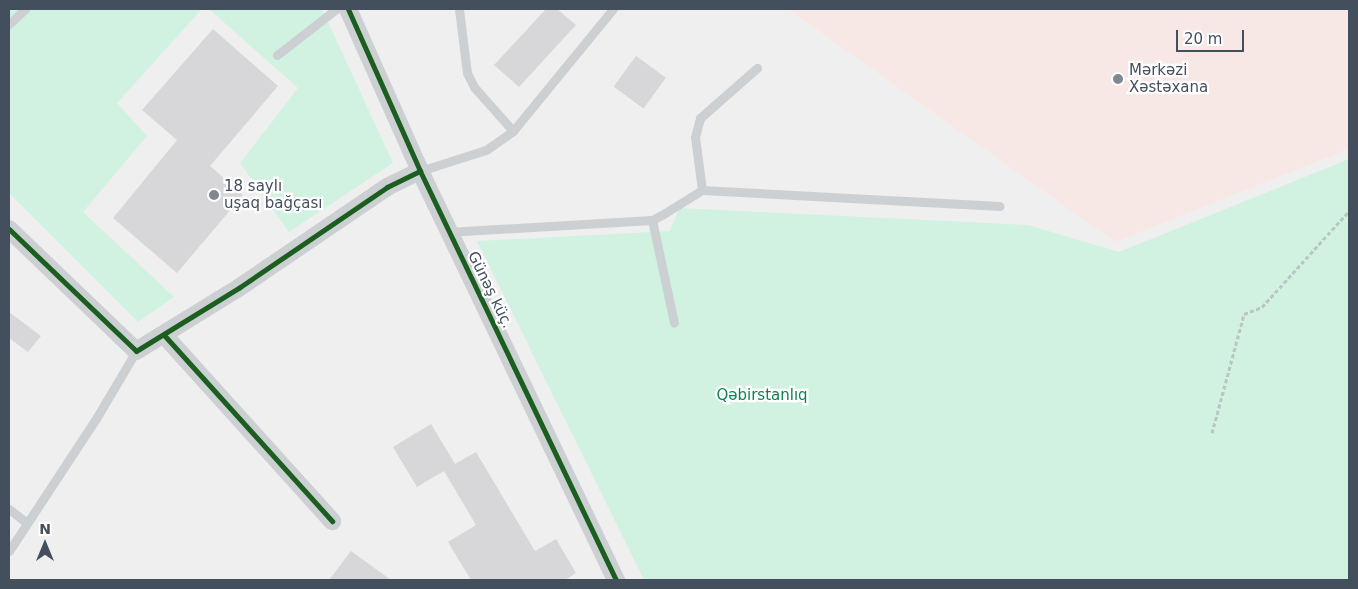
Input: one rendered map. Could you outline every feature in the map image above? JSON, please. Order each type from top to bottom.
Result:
[{"type":"street","name":"Günəş küç.","points":[[348,9],[448,232],[616,580]]},
{"type":"street","points":[[9,229],[136,351],[164,336],[240,287],[387,186],[420,171]]},
{"type":"street","points":[[164,336],[332,521]]},
{"type":"lane","points":[[9,24],[25,9]]},
{"type":"lane","points":[[277,55],[336,9]]},
{"type":"lane","points":[[459,9],[467,74],[474,87],[513,131]]},
{"type":"lane","points":[[420,171],[486,150],[513,131],[613,9]]},
{"type":"lane","points":[[702,190],[695,137],[700,118],[756,68]]},
{"type":"lane","points":[[448,232],[652,220],[702,190],[1000,206]]},
{"type":"lane","points":[[652,220],[674,323]]},
{"type":"lane","points":[[9,550],[97,417],[136,351]]},
{"type":"lane","points":[[9,509],[27,523]]},
{"type":"path","points":[[1212,433],[1244,314],[1262,307],[1349,211]]},
{"type":"shaded area","name":"Mərkəzi Xəstəxana","points":[[788,9],[1349,9],[1349,149],[1115,242]]},
{"type":"green space","points":[[9,9],[202,9],[117,103],[147,136],[83,212],[174,297],[138,322],[9,193]]},
{"type":"green space","points":[[209,9],[322,9],[393,163],[289,232],[240,163],[298,88]]},
{"type":"green space","name":"Qəbirstanlıq","points":[[1349,159],[1349,580],[644,580],[477,241],[670,231],[679,208],[1028,225],[1119,252]]},
{"type":"building","points":[[546,9],[557,9],[576,25],[519,87],[494,65]]},
{"type":"building","points":[[213,29],[278,86],[210,166],[243,195],[177,273],[113,218],[177,140],[142,110]]},
{"type":"building","points":[[636,56],[666,78],[644,108],[614,87]]},
{"type":"building","points":[[9,312],[41,336],[28,352],[9,338]]},
{"type":"building","points":[[431,424],[455,464],[476,452],[535,551],[556,539],[576,573],[565,580],[471,580],[448,542],[476,525],[444,471],[417,487],[393,447]]},
{"type":"building","points":[[351,551],[391,580],[329,580]]},
{"type":"cycle path","points":[[348,9],[420,171],[616,580]]},
{"type":"cycle path","points":[[9,229],[136,351],[240,287],[387,187],[420,171]]},
{"type":"cycle path","points":[[164,335],[332,521]]},
{"type":"place","name":"Mərkəzi Xəstəxana","points":[[1118,79]]},
{"type":"place","name":"18 saylı uşaq bağçası","points":[[214,195]]}]
